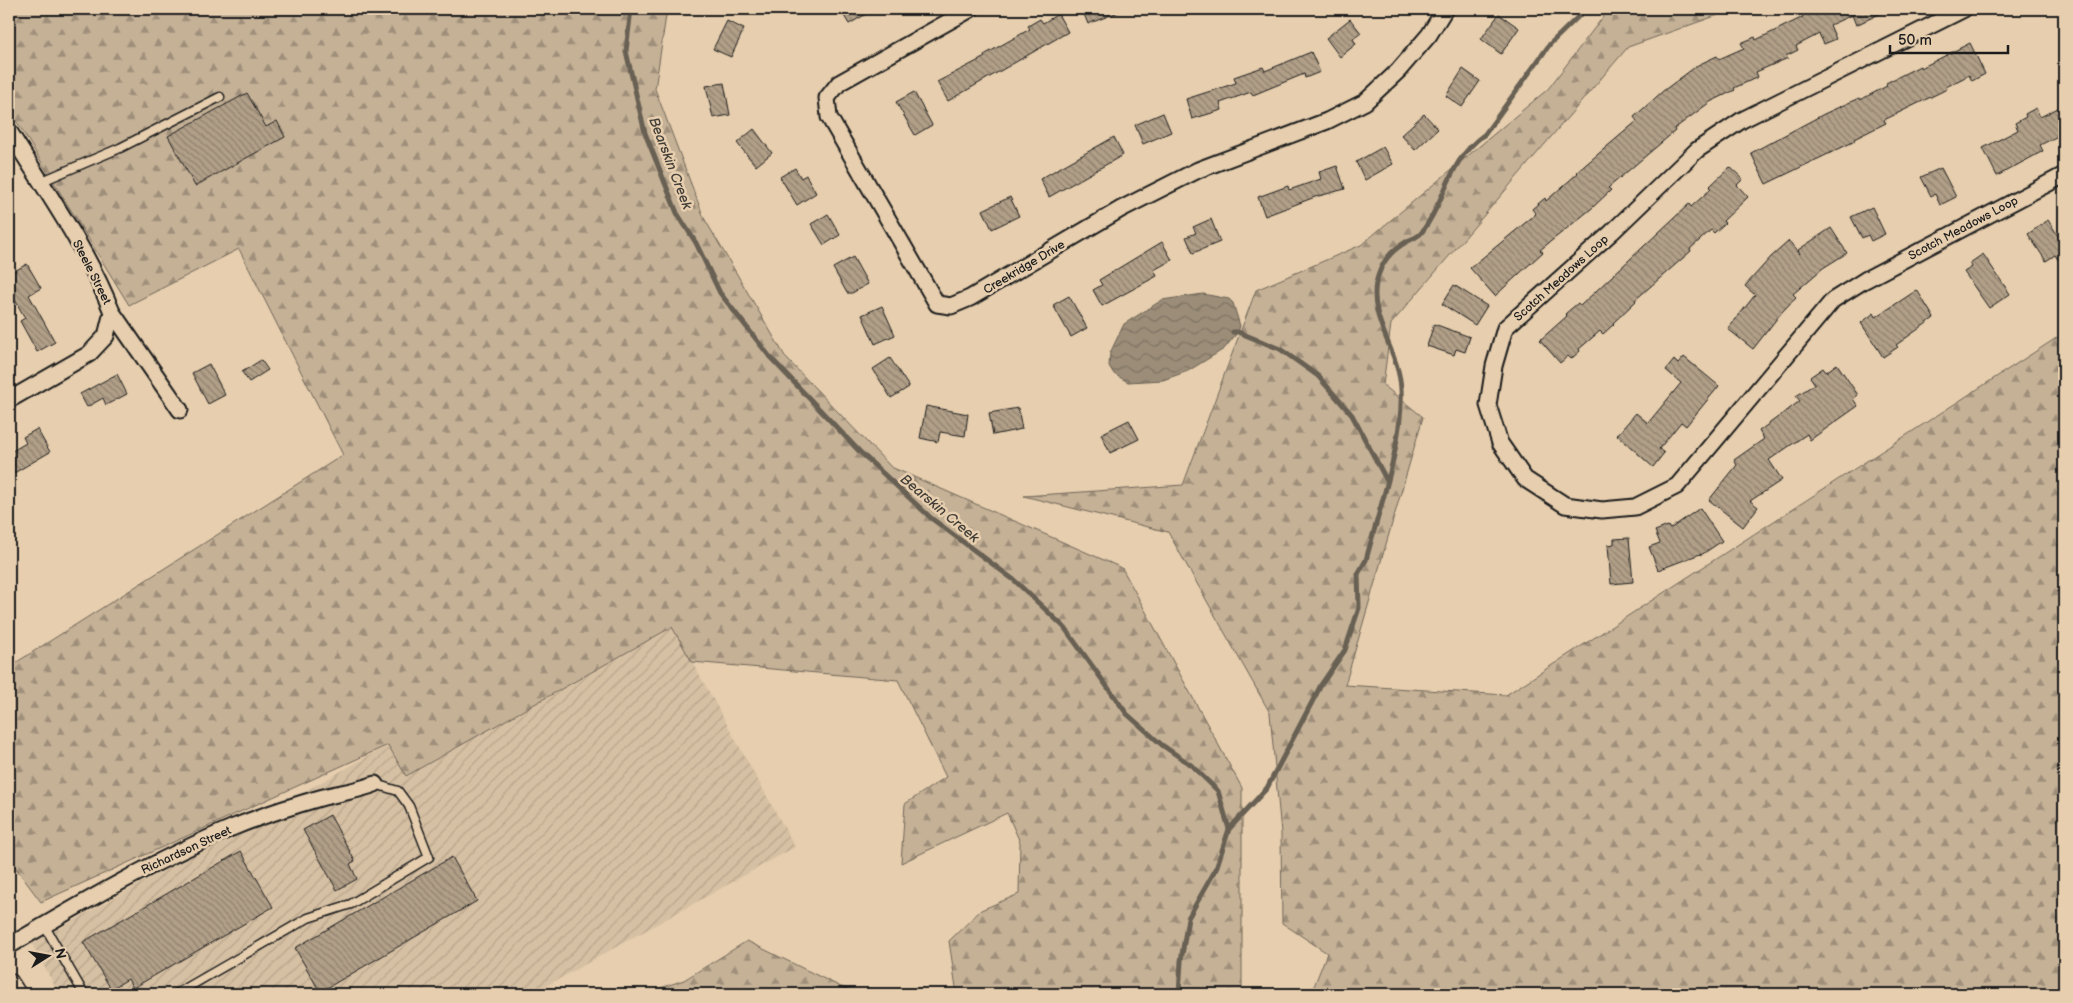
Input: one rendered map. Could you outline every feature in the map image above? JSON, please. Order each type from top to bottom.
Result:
[{"type":"street","name":"Creekridge Drive","points":[[971,9],[839,83],[827,98],[830,117],[937,304],[951,306],[970,298],[1120,209],[1198,170],[1327,121],[1365,102],[1398,72],[1430,35],[1445,9]]},
{"type":"street","name":"Scotch Meadows Loop","points":[[1964,9],[1742,120],[1697,150],[1612,232],[1505,328],[1494,366],[1488,405],[1500,443],[1525,479],[1565,505],[1602,510],[1635,507],[1677,486],[1834,300],[1864,280],[2064,174]]},
{"type":"street","name":"Steele Street","points":[[9,131],[75,238],[106,294],[112,312],[180,410]]},
{"type":"street","points":[[9,400],[89,354],[106,336],[112,312]]},
{"type":"street","name":"Richardson Street","points":[[9,946],[116,883],[173,854],[235,826],[320,798],[355,791],[375,784]]},
{"type":"street","points":[[9,983],[16,994]]},
{"type":"lane","points":[[40,182],[120,148],[220,97]]},
{"type":"lane","points":[[176,994],[308,918],[350,904],[430,857],[404,798],[398,791],[375,784]]},
{"type":"lane","points":[[44,925],[84,994]]},
{"type":"shaded area","points":[[673,627],[795,847],[532,994],[59,994],[32,944],[388,745],[406,776]]},
{"type":"green space","points":[[9,9],[667,9],[655,89],[704,218],[786,358],[891,467],[1122,568],[1242,788],[1242,994],[957,994],[949,941],[981,910],[1019,894],[1020,842],[1007,813],[901,863],[905,804],[946,777],[898,680],[692,662],[672,627],[406,776],[388,745],[41,902],[9,859],[9,667],[343,455],[239,249],[129,305],[9,109]]},
{"type":"green space","points":[[1609,9],[1735,9],[1628,47],[1391,324],[1383,385],[1423,417],[1345,685],[1506,695],[2064,333],[2064,994],[1311,994],[1327,953],[1282,923],[1281,833],[1270,713],[1168,532],[1024,496],[1183,485],[1256,290],[1361,245],[1548,89]]},
{"type":"green space","points":[[747,941],[843,988],[869,994],[643,994],[684,980]]},
{"type":"water","points":[[1203,294],[1229,299],[1233,303],[1240,326],[1238,332],[1224,349],[1188,371],[1163,380],[1128,382],[1114,374],[1109,366],[1110,353],[1124,324],[1162,300]]},
{"type":"building","points":[[840,9],[875,9],[849,24]]},
{"type":"building","points":[[1082,9],[1126,9],[1088,24]]},
{"type":"building","points":[[1810,9],[1890,9],[1856,25],[1852,15],[1830,25],[1836,39],[1824,44],[1819,34],[1796,46],[1798,50],[1786,56],[1788,58],[1756,72],[1758,77],[1710,102],[1674,129],[1675,131],[1608,188],[1611,190],[1591,209],[1540,250],[1543,252],[1495,296],[1470,268],[1536,214],[1532,209],[1545,198],[1546,201],[1637,121],[1634,117],[1663,91],[1698,65],[1717,56],[1719,59],[1744,48],[1741,43],[1755,37],[1756,40],[1803,17],[1801,13]]},
{"type":"building","points":[[1058,14],[1068,32],[948,101],[937,82],[985,57],[984,55],[1030,29],[1028,26],[1040,19],[1043,23]]},
{"type":"building","points":[[1499,14],[1519,28],[1501,54],[1481,39]]},
{"type":"building","points":[[1350,19],[1361,33],[1353,39],[1356,44],[1340,57],[1326,38]]},
{"type":"building","points":[[727,21],[744,29],[731,57],[713,49]]},
{"type":"building","points":[[1970,43],[1985,74],[1972,81],[1969,75],[1946,87],[1947,89],[1884,120],[1886,123],[1854,139],[1855,141],[1766,184],[1751,153],[1824,114],[1859,98],[1860,100],[1887,86],[1886,83],[1920,66],[1921,68]]},
{"type":"building","points":[[1311,52],[1320,72],[1305,78],[1304,74],[1253,95],[1251,92],[1220,103],[1222,110],[1192,119],[1186,99],[1236,83],[1234,77],[1263,67],[1265,71]]},
{"type":"building","points":[[1463,69],[1480,81],[1462,107],[1446,96]]},
{"type":"building","points":[[724,83],[730,115],[713,118],[706,86]]},
{"type":"building","points":[[914,92],[932,125],[915,135],[896,102]]},
{"type":"building","points":[[247,93],[266,127],[277,121],[285,137],[195,186],[168,136]]},
{"type":"building","points":[[2064,105],[2064,133],[2040,145],[2043,151],[1997,176],[1983,148],[2018,130],[2015,123],[2026,117],[2025,114],[2036,108],[2040,117]]},
{"type":"building","points":[[1163,113],[1171,132],[1143,144],[1135,125]]},
{"type":"building","points":[[1424,114],[1438,129],[1415,150],[1401,135]]},
{"type":"building","points":[[754,129],[772,153],[756,166],[737,143]]},
{"type":"building","points":[[1114,137],[1123,155],[1049,197],[1040,179]]},
{"type":"building","points":[[1383,147],[1393,164],[1365,180],[1356,162]]},
{"type":"building","points":[[1337,166],[1345,189],[1315,197],[1265,216],[1258,197],[1288,186],[1289,190],[1321,179],[1319,172]]},
{"type":"building","points":[[1730,167],[1743,179],[1737,185],[1748,197],[1723,221],[1725,223],[1714,233],[1711,230],[1690,249],[1691,251],[1635,300],[1603,334],[1600,331],[1579,349],[1580,351],[1571,359],[1568,356],[1560,363],[1540,340],[1567,316],[1565,314],[1578,303],[1580,306],[1689,204],[1691,207],[1711,189],[1709,187]]},
{"type":"building","points":[[795,168],[801,178],[806,175],[816,193],[797,205],[780,177]]},
{"type":"building","points":[[1941,168],[1956,197],[1940,205],[1935,194],[1931,196],[1921,177]]},
{"type":"building","points":[[1010,197],[1019,216],[992,229],[983,210]]},
{"type":"building","points":[[1872,207],[1885,234],[1871,241],[1868,235],[1862,238],[1851,217]]},
{"type":"building","points":[[828,214],[840,235],[824,245],[811,224]]},
{"type":"building","points":[[1211,219],[1220,242],[1193,253],[1186,237],[1196,233],[1193,227]]},
{"type":"building","points":[[2048,220],[2064,245],[2064,269],[2055,255],[2046,261],[2028,234]]},
{"type":"building","points":[[1831,228],[1847,253],[1823,268],[1793,294],[1796,297],[1753,349],[1728,329],[1755,295],[1745,286],[1771,257],[1789,241],[1800,254],[1798,250]]},
{"type":"building","points":[[1162,242],[1172,260],[1154,270],[1157,276],[1102,306],[1093,290],[1102,285],[1099,280]]},
{"type":"building","points":[[1983,254],[2010,294],[1989,308],[1964,272],[1972,267],[1970,263]]},
{"type":"building","points":[[853,257],[868,284],[852,293],[847,293],[833,268]]},
{"type":"building","points":[[27,264],[41,288],[29,295],[55,342],[37,352],[20,321],[25,318],[11,293],[16,290],[9,278],[9,274]]},
{"type":"building","points":[[1454,285],[1487,306],[1475,325],[1442,304]]},
{"type":"building","points":[[1917,290],[1934,318],[1896,345],[1898,347],[1883,357],[1861,323],[1874,313],[1876,317]]},
{"type":"building","points":[[1069,296],[1087,328],[1071,337],[1053,305]]},
{"type":"building","points":[[882,306],[895,335],[875,344],[862,315]]},
{"type":"building","points":[[1434,324],[1470,337],[1465,352],[1456,349],[1454,355],[1427,346]]},
{"type":"building","points":[[1684,357],[1719,386],[1686,426],[1681,422],[1659,449],[1664,453],[1653,467],[1617,435],[1636,413],[1648,423],[1681,383],[1666,370],[1674,360],[1678,364]]},
{"type":"building","points":[[890,358],[909,387],[891,398],[873,369]]},
{"type":"building","points":[[261,360],[268,370],[249,382],[242,372]]},
{"type":"building","points":[[209,364],[225,395],[208,404],[192,373]]},
{"type":"building","points":[[1837,364],[1858,395],[1853,399],[1858,406],[1810,440],[1807,434],[1769,460],[1782,480],[1750,501],[1758,507],[1743,527],[1709,500],[1737,465],[1734,460],[1764,439],[1759,431],[1800,401],[1796,396],[1815,384],[1810,377],[1823,368],[1826,372]]},
{"type":"building","points":[[117,374],[127,394],[106,405],[103,398],[87,407],[80,394]]},
{"type":"building","points":[[926,406],[968,414],[965,436],[940,432],[938,442],[920,438]]},
{"type":"building","points":[[1018,408],[1022,429],[993,435],[989,413]]},
{"type":"building","points":[[1129,420],[1139,439],[1110,453],[1101,434]]},
{"type":"building","points":[[37,429],[50,452],[9,476],[9,453],[26,443],[23,437]]},
{"type":"building","points":[[1700,508],[1722,541],[1701,555],[1658,570],[1649,547],[1660,543],[1655,531],[1668,526],[1670,529]]},
{"type":"building","points":[[1629,538],[1633,582],[1611,584],[1608,545],[1614,544],[1614,539]]},
{"type":"building","points":[[330,815],[355,861],[350,864],[357,879],[337,890],[303,830]]},
{"type":"building","points":[[241,851],[273,907],[133,988],[128,979],[111,989],[83,942]]},
{"type":"building","points":[[452,857],[477,901],[320,992],[295,948]]},
{"type":"waterway","name":"Bearskin Creek","points":[[631,9],[626,51],[645,133],[677,213],[696,243],[720,293],[770,357],[859,451],[931,518],[1014,580],[1064,627],[1127,714],[1162,745],[1191,765],[1218,791],[1229,829],[1216,869],[1188,918],[1181,961],[1179,994]]},
{"type":"waterway","points":[[1229,829],[1267,788],[1321,685],[1345,650],[1359,608],[1358,574],[1366,560],[1390,474],[1399,430],[1401,409],[1399,375],[1380,323],[1375,297],[1376,283],[1380,270],[1386,259],[1395,250],[1421,234],[1463,156],[1485,134],[1550,44],[1586,9]]},
{"type":"waterway","points":[[1233,332],[1238,332],[1280,349],[1318,376],[1352,415],[1386,479]]}]
